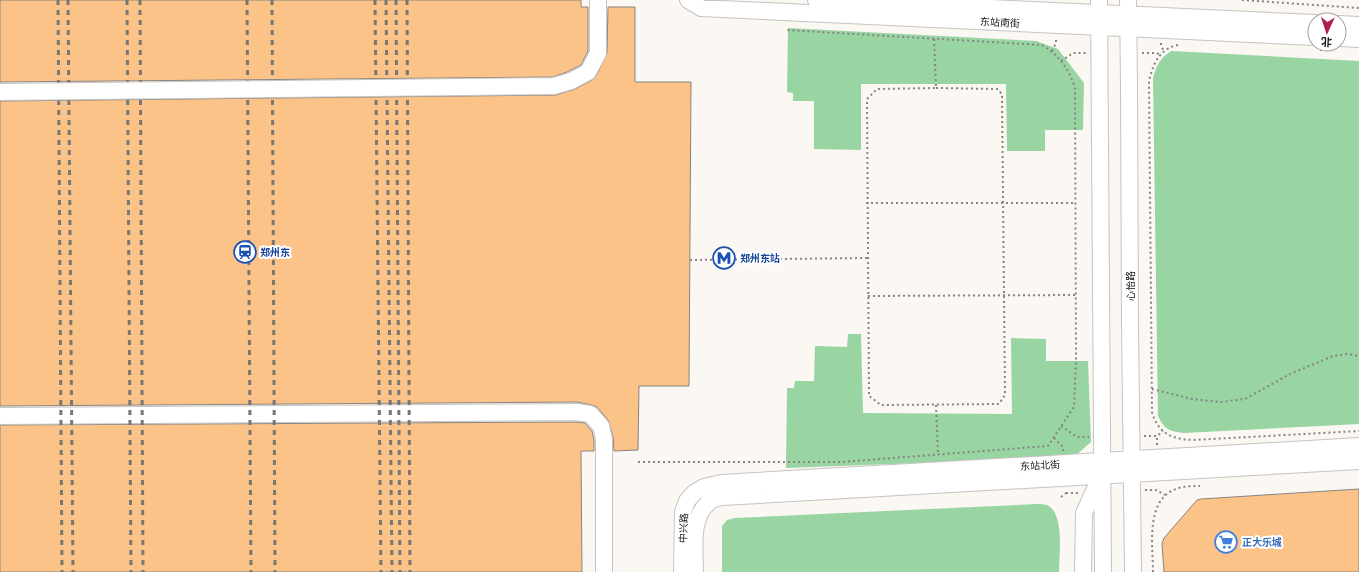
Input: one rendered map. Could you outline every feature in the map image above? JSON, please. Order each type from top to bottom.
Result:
[{"type":"street","points":[[0,92],[554,86],[571,81],[588,72],[598,53],[598,0]]},
{"type":"street","name":"东站南街","points":[[688,0],[701,8],[1099,13]]},
{"type":"street","name":"东站南街","points":[[816,0],[1307,23]]},
{"type":"street","points":[[1099,13],[1103,572]]},
{"type":"street","name":"东站南街","points":[[1128,14],[1307,41]]},
{"type":"street","name":"心怡路","points":[[1128,14],[1133,572]]},
{"type":"street","points":[[1347,24],[1359,25]]},
{"type":"street","points":[[1347,42],[1359,39]]},
{"type":"street","points":[[0,416],[569,412],[590,414],[601,426],[604,439],[604,572]]},
{"type":"street","name":"东站北街","points":[[721,490],[1132,466],[1359,446]]},
{"type":"street","name":"东站北街","points":[[1132,466],[1359,461]]},
{"type":"street","points":[[1083,572],[1084,513],[1102,468]]},
{"type":"street","name":"中兴路","points":[[682,572],[683,512],[686,501],[694,493],[704,487],[721,490]]},
{"type":"street","name":"中兴路","points":[[695,572],[695,532],[698,518],[708,502],[721,490]]},
{"type":"path","points":[[1242,0],[1359,8]]},
{"type":"path","points":[[638,462],[841,462],[1048,446],[1074,407],[1076,295],[1075,88],[1071,75],[1061,61],[1052,51],[1042,45],[786,30]]},
{"type":"path","points":[[934,39],[936,88]]},
{"type":"path","points":[[1180,44],[1164,51],[1156,59],[1151,70],[1149,81],[1152,412],[1157,425],[1167,434],[1180,439],[1193,440],[1359,431]]},
{"type":"path","points":[[936,88],[997,89],[1002,94],[1005,395],[999,404],[881,406],[869,396],[866,202],[867,99],[877,90],[936,88]]},
{"type":"path","points":[[866,202],[1076,203]]},
{"type":"path","points":[[690,260],[867,258]]},
{"type":"path","points":[[868,296],[1076,295]]},
{"type":"path","points":[[1152,389],[1192,400],[1221,402],[1245,399],[1290,374],[1333,356],[1346,354],[1359,356]]},
{"type":"path","points":[[936,405],[938,454]]},
{"type":"path","points":[[1153,572],[1153,526],[1156,508],[1165,495],[1170,491],[1184,487],[1200,486]]},
{"type":"green space","points":[[788,28],[1036,41],[1058,49],[1084,83],[1083,130],[1045,130],[1045,151],[1007,151],[1006,84],[861,84],[861,150],[814,149],[814,101],[793,101],[793,93],[787,92]]},
{"type":"green space","points":[[1171,51],[1359,61],[1359,424],[1184,433],[1168,429],[1158,416],[1153,78],[1159,63]]},
{"type":"green space","points":[[848,334],[861,334],[863,413],[1012,414],[1011,338],[1046,339],[1046,361],[1088,361],[1091,442],[1076,455],[998,460],[786,468],[787,388],[794,388],[795,381],[814,381],[815,346],[847,347]]},
{"type":"green space","points":[[1037,504],[1047,505],[1053,510],[1059,525],[1059,572],[722,572],[722,526],[727,520],[735,518]]},
{"type":"building","points":[[0,0],[581,0],[581,7],[588,7],[588,51],[581,65],[553,77],[0,82]]},
{"type":"building","points":[[608,7],[635,7],[635,82],[691,82],[689,386],[639,386],[638,450],[614,451],[613,437],[608,420],[597,407],[577,402],[0,406],[0,101],[556,95],[575,89],[592,80],[596,76],[607,53]]},
{"type":"building","points":[[585,423],[592,431],[594,440],[594,451],[581,451],[582,572],[0,572],[0,425]]},
{"type":"building","points":[[1359,489],[1359,572],[1164,572],[1162,544],[1164,538],[1197,500]]},
{"type":"railway","points":[[58,0],[62,572]]},
{"type":"railway","points":[[68,0],[73,572]]},
{"type":"railway","points":[[127,0],[131,572]]},
{"type":"railway","points":[[140,0],[143,572]]},
{"type":"railway","points":[[247,0],[251,572]]},
{"type":"railway","points":[[272,0],[275,572]]},
{"type":"railway","points":[[375,0],[381,572]]},
{"type":"railway","points":[[386,0],[392,572]]},
{"type":"railway","points":[[396,0],[400,572]]},
{"type":"railway","points":[[407,0],[410,572]]},
{"type":"place","name":"郑州东","points":[[245,252]]},
{"type":"place","name":"郑州东站","points":[[724,258]]},
{"type":"place","name":"正大乐城","points":[[1226,542]]}]
